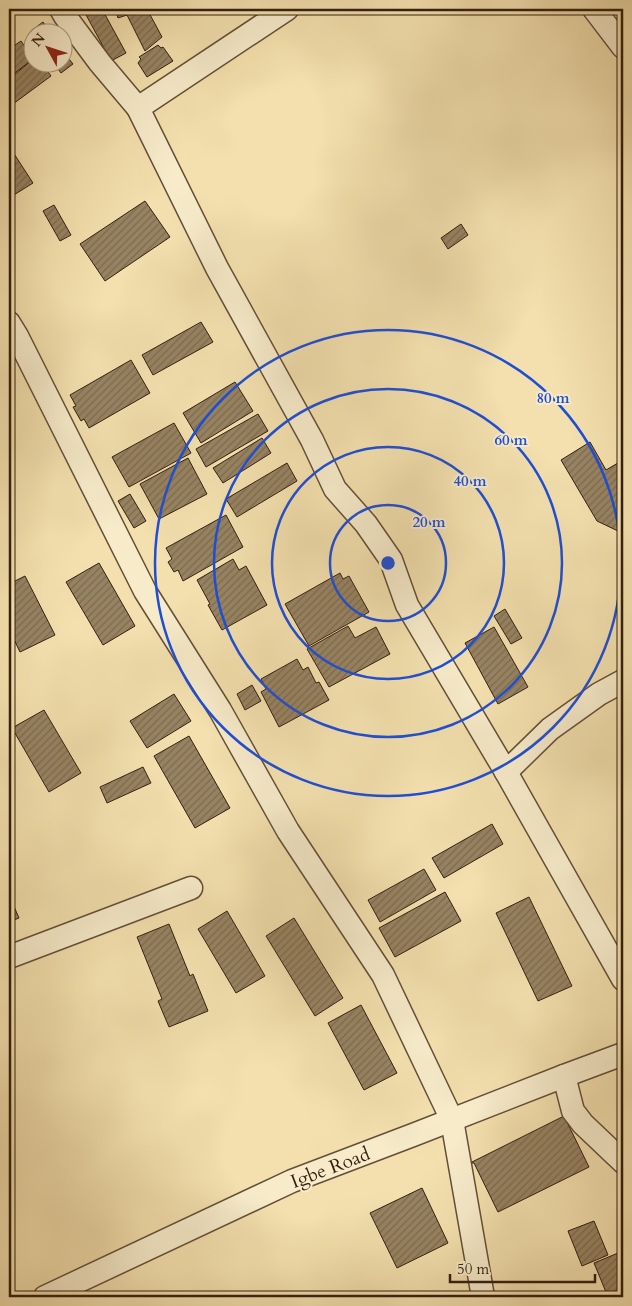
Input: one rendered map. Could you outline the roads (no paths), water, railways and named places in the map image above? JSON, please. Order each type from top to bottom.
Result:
[{"type":"street","points":[[61,9],[64,16],[138,108],[217,268],[312,440],[335,489],[366,524],[391,560],[407,605],[506,772],[623,979]]},
{"type":"street","points":[[138,108],[286,9]]},
{"type":"street","points":[[594,9],[622,43]]},
{"type":"street","points":[[9,322],[144,591],[220,710],[288,831],[383,975],[452,1120],[483,1297]]},
{"type":"street","points":[[506,772],[550,729],[599,694],[623,681]]},
{"type":"street","points":[[9,957],[191,888]]},
{"type":"street","name":"Igbe Road","points":[[45,1297],[292,1181],[623,1054]]},
{"type":"street","points":[[564,1076],[573,1111],[582,1124],[623,1162]]}]
